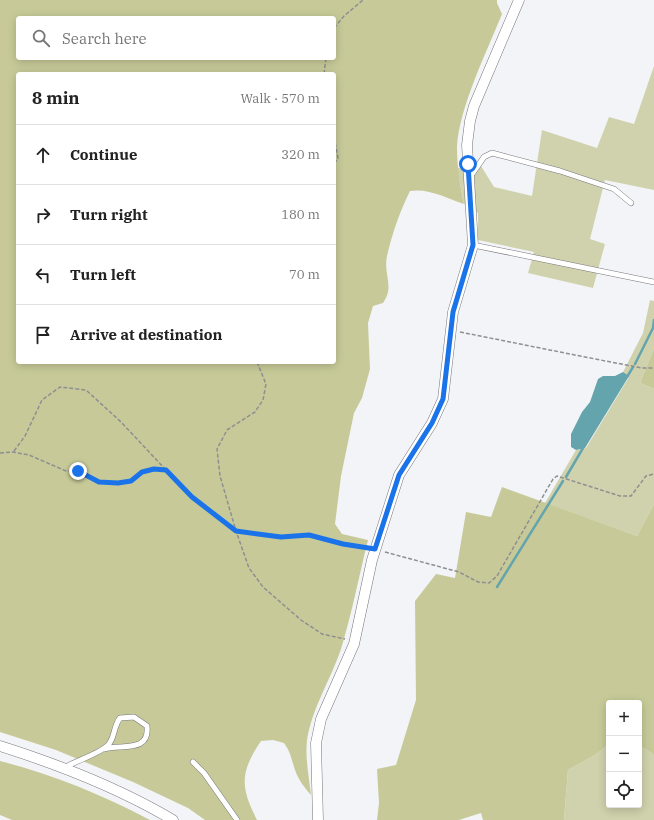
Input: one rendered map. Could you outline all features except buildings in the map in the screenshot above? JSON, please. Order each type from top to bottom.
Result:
[{"type":"street","points":[[318,820],[316,743],[321,719],[350,657],[375,549],[399,475],[432,423],[443,399],[453,312],[473,245],[467,145],[470,121],[477,99],[519,0]]},
{"type":"street","points":[[0,746],[64,768],[137,800],[173,820]]},
{"type":"lane","points":[[469,178],[484,157],[492,153],[560,171],[614,189],[631,203]]},
{"type":"lane","points":[[473,245],[654,282]]},
{"type":"lane","points":[[64,768],[76,760],[104,749],[114,746],[136,746],[143,743],[148,734],[147,726],[134,717],[120,718],[116,723],[109,744],[104,749]]},
{"type":"lane","points":[[193,762],[204,773],[237,820]]},
{"type":"path","points":[[336,26],[344,16],[363,0]]},
{"type":"path","points":[[324,72],[326,60]]},
{"type":"path","points":[[336,148],[338,158],[336,161]]},
{"type":"path","points":[[451,331],[642,368],[654,368]]},
{"type":"path","points":[[258,364],[266,384],[263,400],[255,412],[228,430],[217,449],[220,476],[236,531],[249,568],[263,587],[301,620],[322,634],[355,640]]},
{"type":"path","points":[[14,452],[25,436],[42,400],[60,387],[86,390],[121,422],[192,497],[236,531],[281,537],[309,535],[343,544],[375,549],[459,572],[478,582],[489,583],[497,576],[536,507],[553,479],[557,476],[620,496],[631,496],[646,476],[654,474]]},
{"type":"path","points":[[0,453],[14,452],[29,455],[66,471],[78,471],[99,482],[118,483],[131,481],[142,472],[154,469],[166,470]]},
{"type":"green space","points":[[0,0],[497,0],[502,14],[468,98],[459,132],[457,147],[458,162],[464,204],[431,192],[417,190],[410,191],[391,239],[387,256],[386,269],[388,291],[383,303],[373,306],[368,323],[370,369],[362,398],[354,413],[341,476],[335,524],[342,534],[368,540],[341,649],[317,705],[309,728],[306,754],[311,795],[298,777],[290,753],[284,743],[273,740],[261,741],[249,762],[246,771],[245,789],[251,808],[257,820],[205,820],[188,808],[133,782],[56,750],[0,732]]},
{"type":"green space","points":[[654,66],[654,190],[605,180],[590,239],[605,244],[593,288],[528,273],[534,252],[478,240],[478,213],[464,204],[457,168],[481,166],[494,187],[532,196],[542,130],[597,148],[609,117],[634,124]]},
{"type":"green space","points":[[650,300],[654,301],[654,348],[640,383],[654,389],[654,504],[637,536],[545,503],[576,450],[586,448],[629,377],[623,372],[643,333]]},
{"type":"green space","points":[[654,348],[654,389],[640,383]]},
{"type":"green space","points":[[502,487],[637,536],[654,504],[654,755],[642,747],[642,700],[606,700],[606,746],[595,755],[568,770],[564,820],[483,820],[481,813],[459,820],[377,820],[379,803],[377,769],[396,765],[416,700],[415,601],[436,574],[455,578],[466,512],[491,517]]},
{"type":"green space","points":[[606,746],[606,808],[642,808],[642,747],[654,755],[654,820],[564,820],[568,770],[595,755]]},
{"type":"green space","points":[[0,761],[39,772],[77,786],[150,820],[12,820],[0,815]]},
{"type":"water","points":[[623,372],[629,376],[585,448],[576,450],[571,447],[571,434],[582,412],[590,402],[598,379],[603,376],[615,376]]},
{"type":"waterway","points":[[635,364],[653,328],[654,320]]},
{"type":"waterway","points":[[627,377],[633,367]]},
{"type":"waterway","points":[[566,477],[583,448]]},
{"type":"waterway","points":[[497,587],[563,481]]},
{"type":"route","points":[[78,471],[99,482],[118,483],[131,481],[142,472],[154,469],[166,470],[192,497],[236,531],[281,537],[309,535],[343,544],[375,549],[386,509],[399,475],[406,461],[438,413],[443,399],[446,385],[453,312],[456,299],[467,270],[473,245],[471,193],[468,164]]}]
